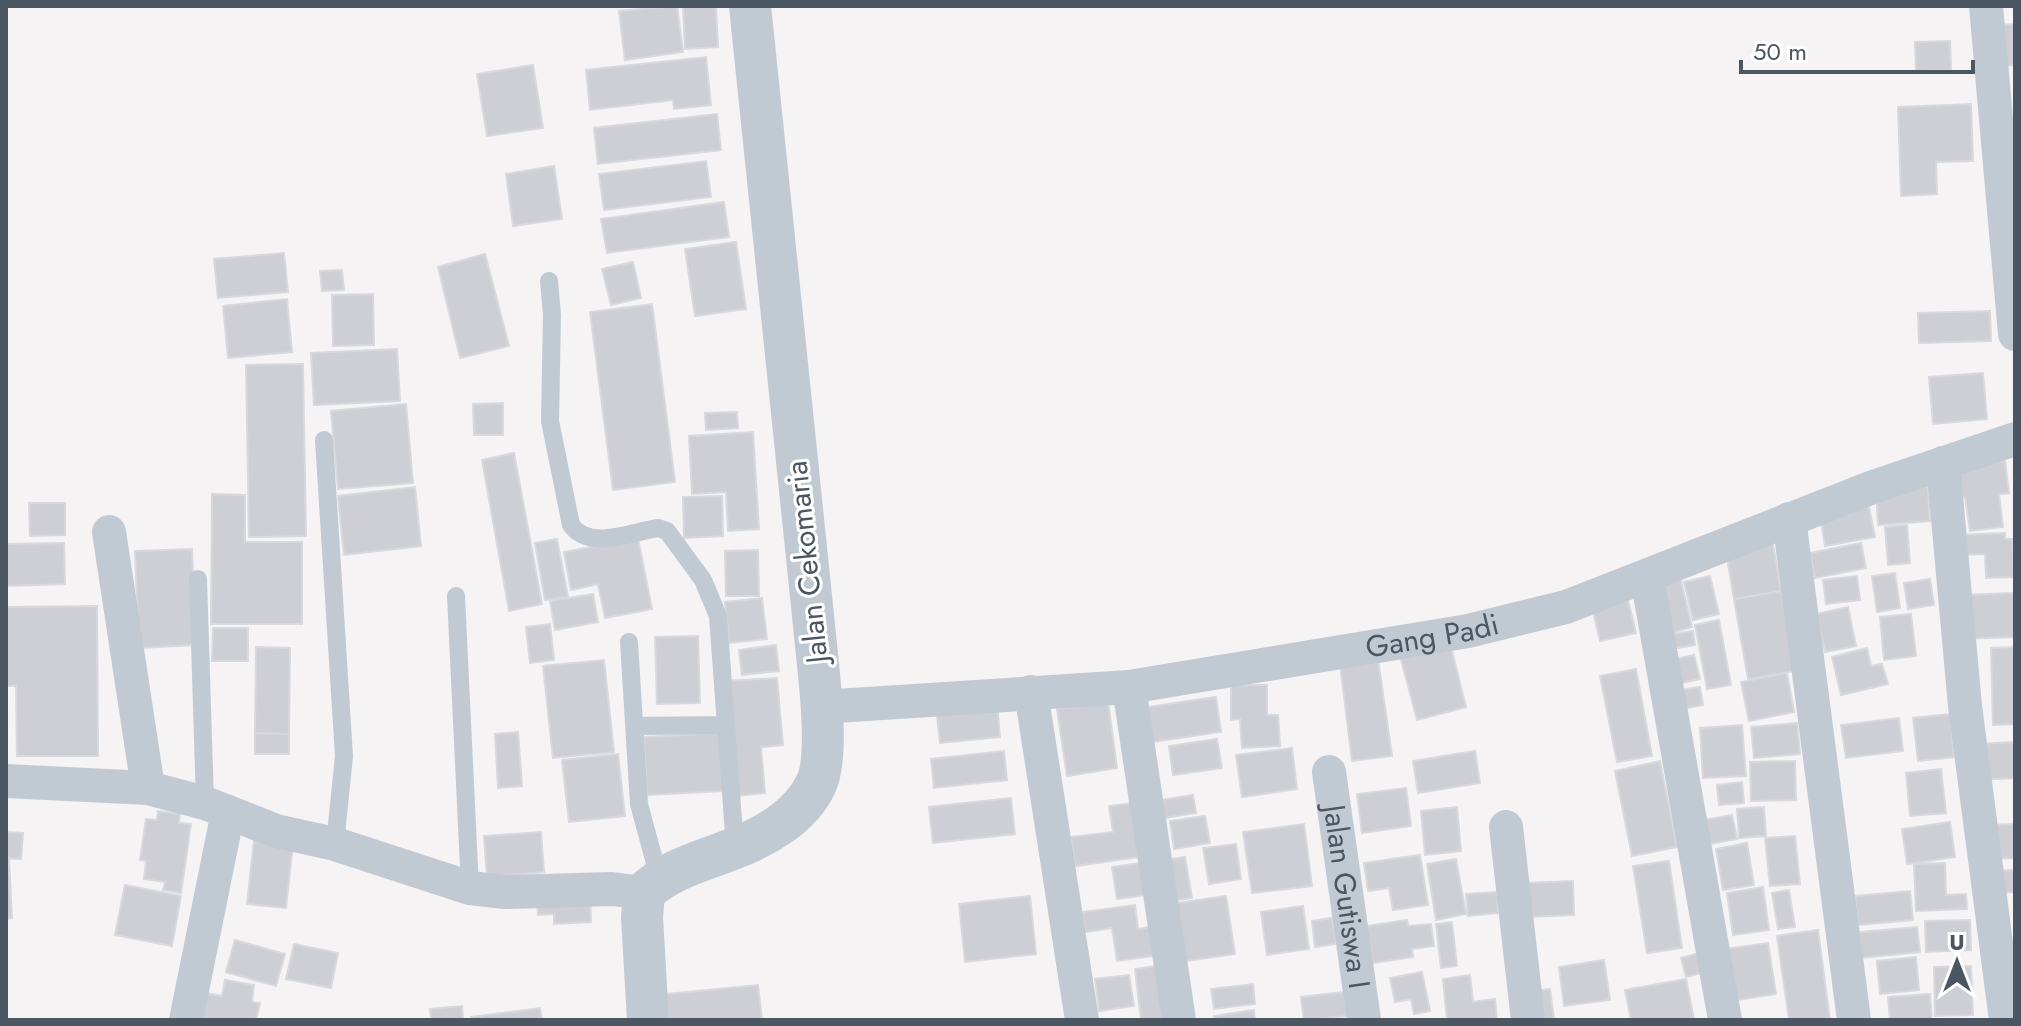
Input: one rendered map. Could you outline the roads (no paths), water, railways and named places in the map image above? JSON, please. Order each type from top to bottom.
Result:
[{"type":"street","name":"Jalan Cekomaria","points":[[652,886],[786,821],[817,782],[821,707],[750,6]]},
{"type":"street","points":[[1986,6],[2015,334]]},
{"type":"street","name":"Gang Padi","points":[[821,707],[1129,687],[1468,631],[1566,607],[1789,519],[2015,439]]},
{"type":"street","points":[[1943,463],[1965,706],[2006,1020]]},
{"type":"street","points":[[1789,519],[1854,1020]]},
{"type":"street","points":[[109,532],[148,788]]},
{"type":"street","points":[[1648,582],[1725,1020]]},
{"type":"street","points":[[1129,687],[1179,1020]]},
{"type":"street","points":[[1031,692],[1082,1020]]},
{"type":"street","name":"Jalan Gutiswa I","points":[[1329,772],[1364,1020]]},
{"type":"street","points":[[6,781],[148,788],[216,807],[276,831],[335,844],[470,888],[505,892],[652,886],[642,917],[648,1020]]},
{"type":"street","points":[[186,1020],[216,807]]},
{"type":"street","points":[[1506,827],[1528,1020]]},
{"type":"lane","points":[[549,281],[550,421],[571,525],[579,535],[591,539],[658,528],[667,531],[703,580],[718,616],[735,848]]},
{"type":"lane","points":[[324,440],[344,756],[335,844]]},
{"type":"lane","points":[[198,579],[216,807]]},
{"type":"lane","points":[[456,596],[470,888]]},
{"type":"lane","points":[[629,642],[639,804],[652,886]]},
{"type":"lane","points":[[634,726],[726,725]]}]
